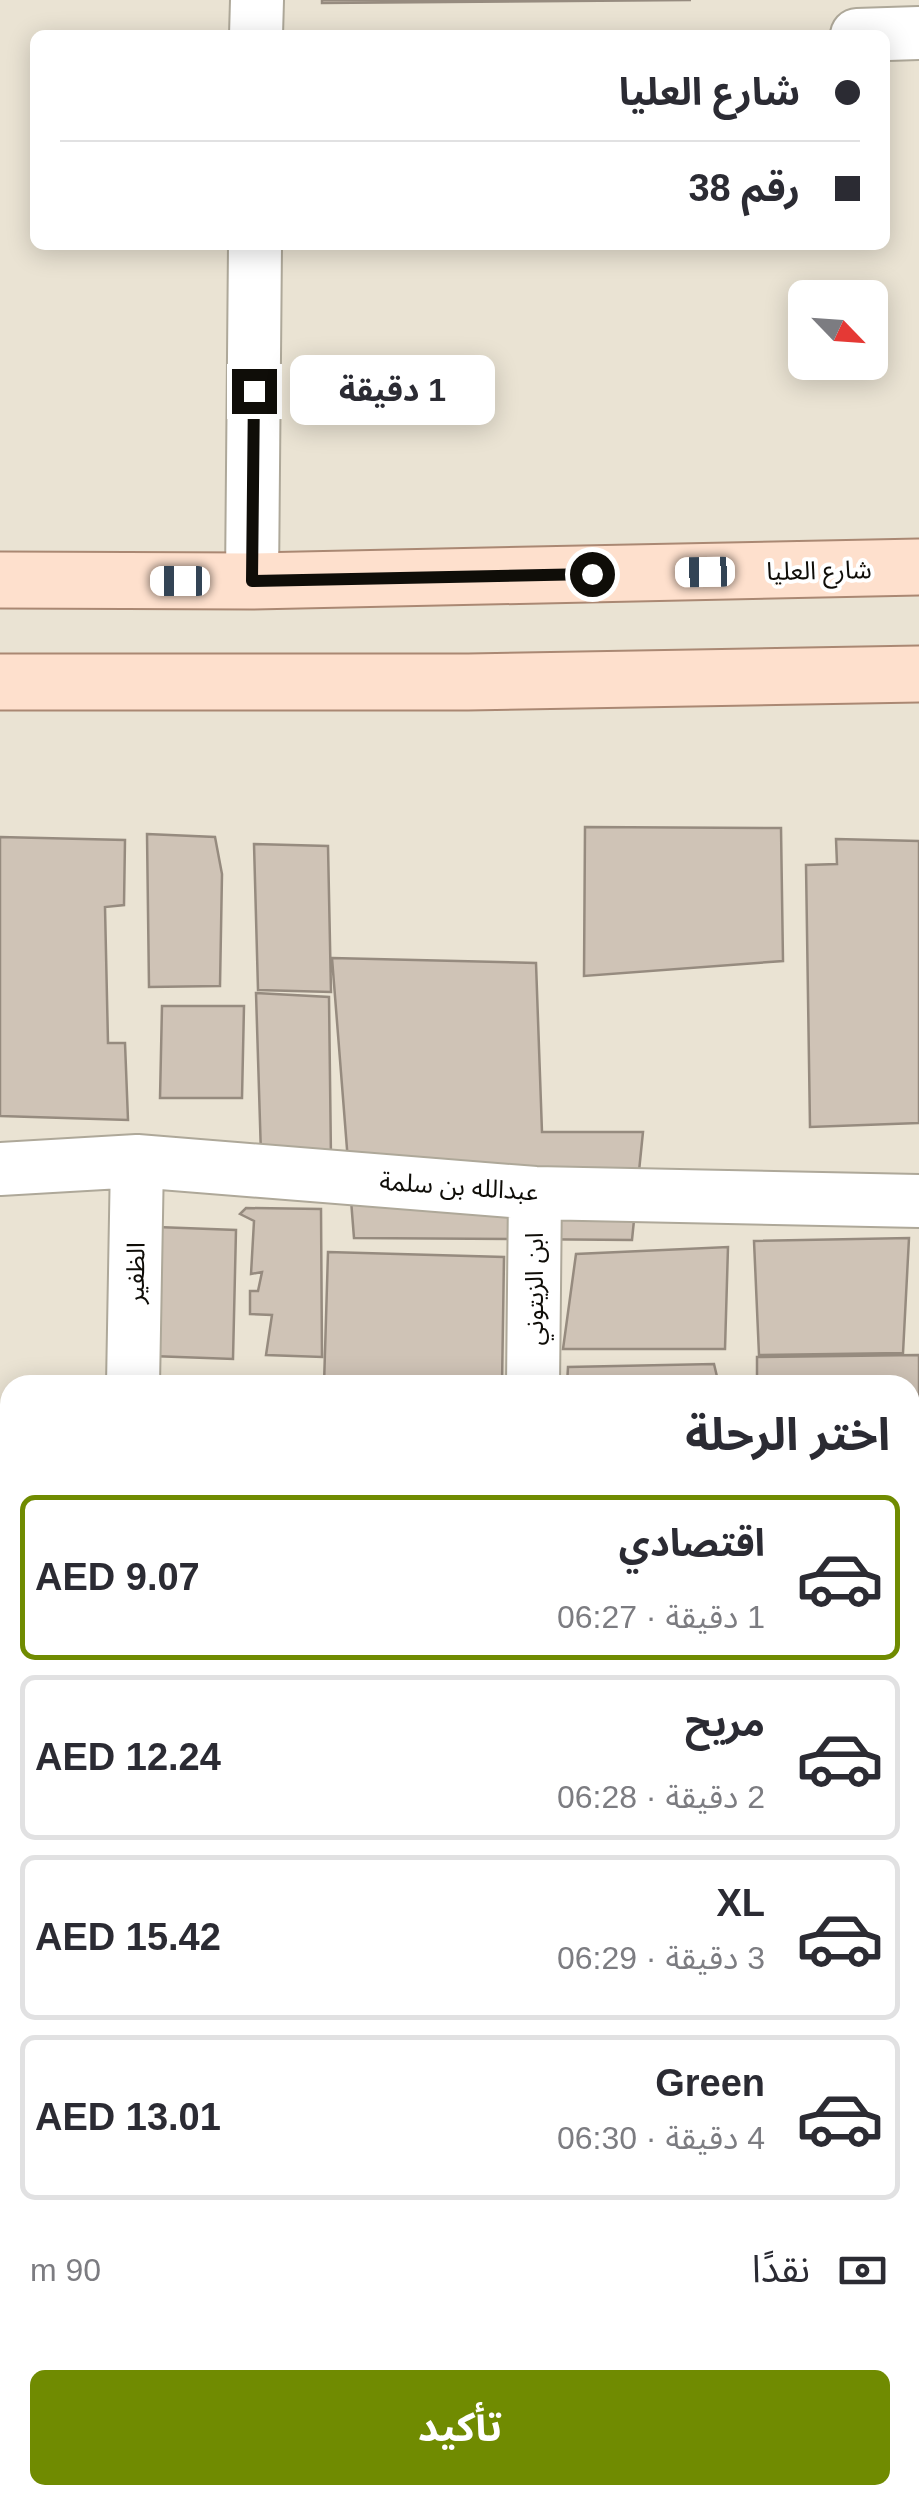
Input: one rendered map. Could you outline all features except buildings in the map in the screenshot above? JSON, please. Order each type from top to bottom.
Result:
[{"type":"main road","name":"شارع العليا","points":[[0,580],[252,581],[910,570]]},
{"type":"main road","points":[[0,682],[468,682],[919,674]]},
{"type":"street","points":[[256,0],[256,30]]},
{"type":"street","points":[[890,34],[919,33]]},
{"type":"street","points":[[252,581],[254,250]]},
{"type":"street","name":"عبدالله بن سلمة","points":[[0,1169],[137,1162],[534,1193],[919,1201]]},
{"type":"street","name":"الظفير","points":[[133,1375],[137,1162]]},
{"type":"street","name":"ابن الزيتوني","points":[[534,1193],[534,1375]]},
{"type":"route","points":[[254,391],[252,581],[592,574]]}]
